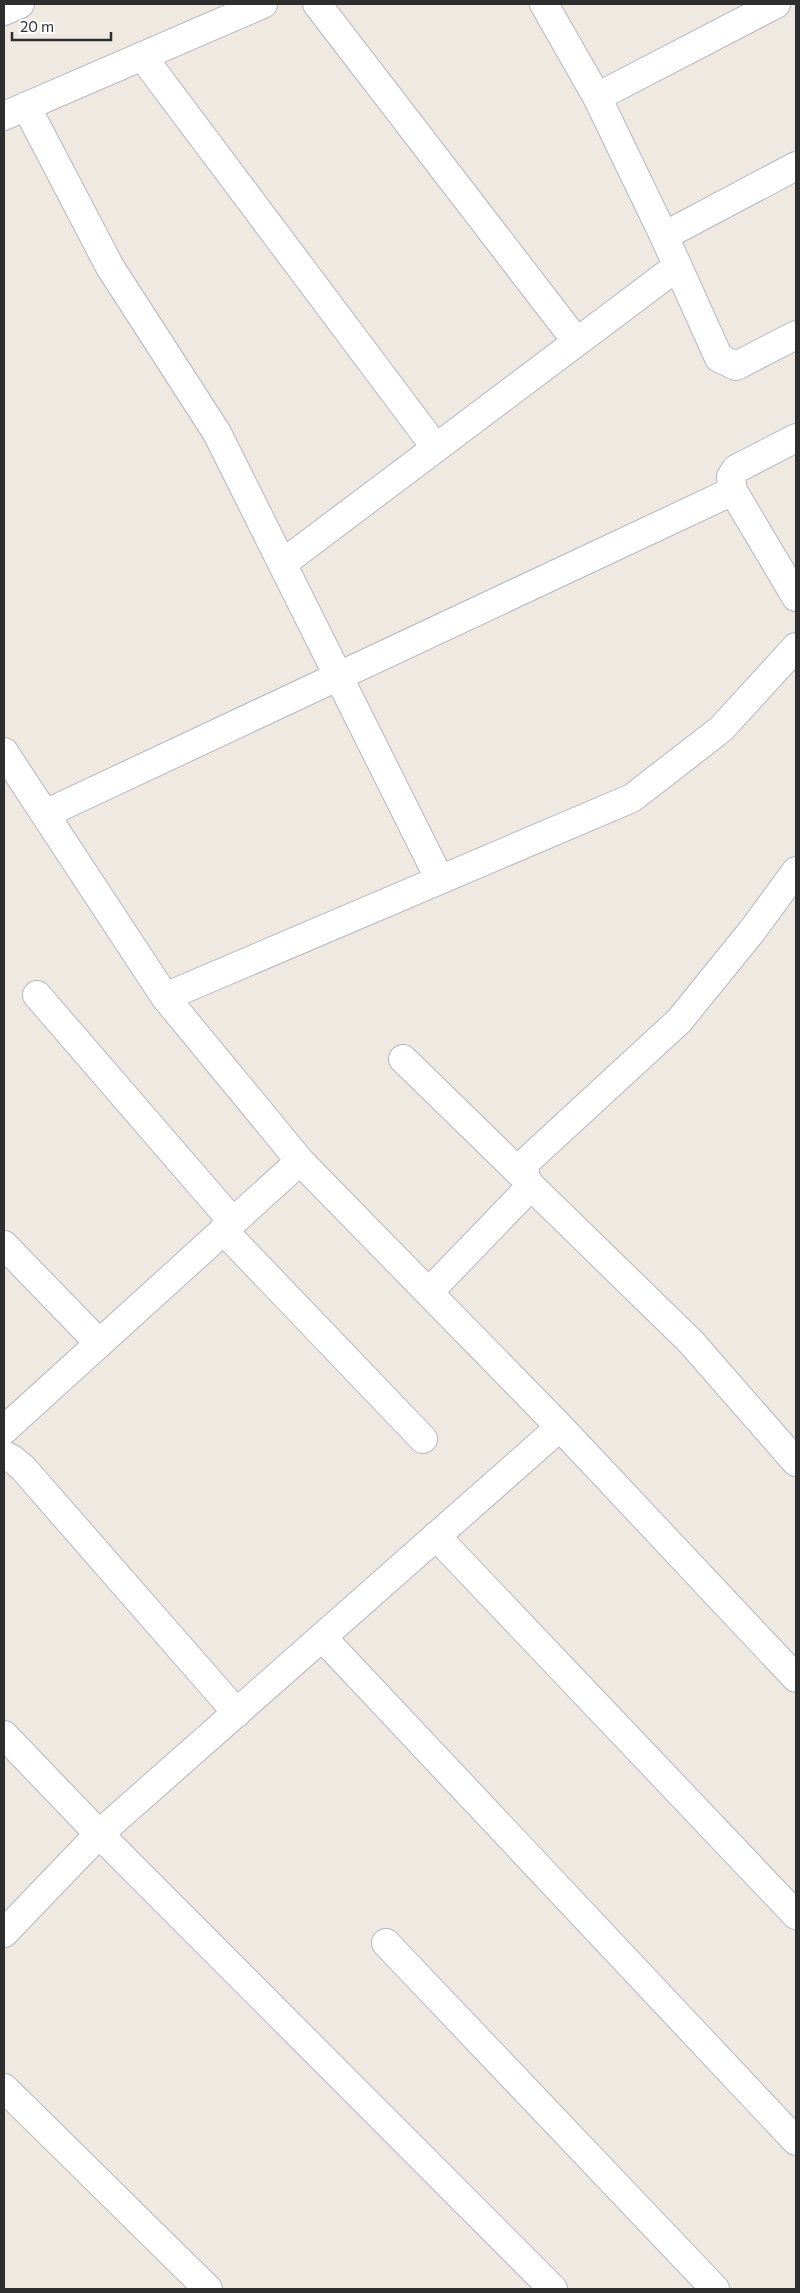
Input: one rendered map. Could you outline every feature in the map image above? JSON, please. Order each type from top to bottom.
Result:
[{"type":"street","points":[[4,12],[20,4]]},
{"type":"street","points":[[263,4],[15,111],[110,267],[217,433],[439,878]]},
{"type":"street","points":[[317,4],[577,342]]},
{"type":"street","points":[[544,4],[596,97],[664,236],[719,358],[736,366],[796,335]]},
{"type":"street","points":[[596,97],[776,4]]},
{"type":"street","points":[[142,56],[436,448]]},
{"type":"street","points":[[664,236],[796,166]]},
{"type":"street","points":[[283,563],[678,266]]},
{"type":"street","points":[[796,438],[736,468],[731,478],[733,491],[796,596]]},
{"type":"street","points":[[45,814],[733,491]]},
{"type":"street","points":[[165,997],[439,878],[632,798],[721,729],[796,647]]},
{"type":"street","points":[[4,752],[165,997],[300,1161],[560,1427],[796,1678]]},
{"type":"street","points":[[526,1180],[524,1170],[527,1161],[679,1021],[752,931],[796,871]]},
{"type":"street","points":[[37,995],[228,1226],[423,1439]]},
{"type":"street","points":[[403,1059],[691,1342],[796,1462]]},
{"type":"street","points":[[4,1430],[300,1161]]},
{"type":"street","points":[[429,1292],[526,1180]]},
{"type":"street","points":[[4,1245],[99,1343]]},
{"type":"street","points":[[9,1918],[99,1834],[560,1427]]},
{"type":"street","points":[[4,1456],[12,1459],[23,1468],[237,1713]]},
{"type":"street","points":[[436,1536],[796,1915]]},
{"type":"street","points":[[322,1637],[796,2141]]},
{"type":"street","points":[[4,1735],[99,1834],[553,2289]]},
{"type":"street","points":[[386,1943],[714,2289]]},
{"type":"street","points":[[4,2088],[208,2289]]}]
